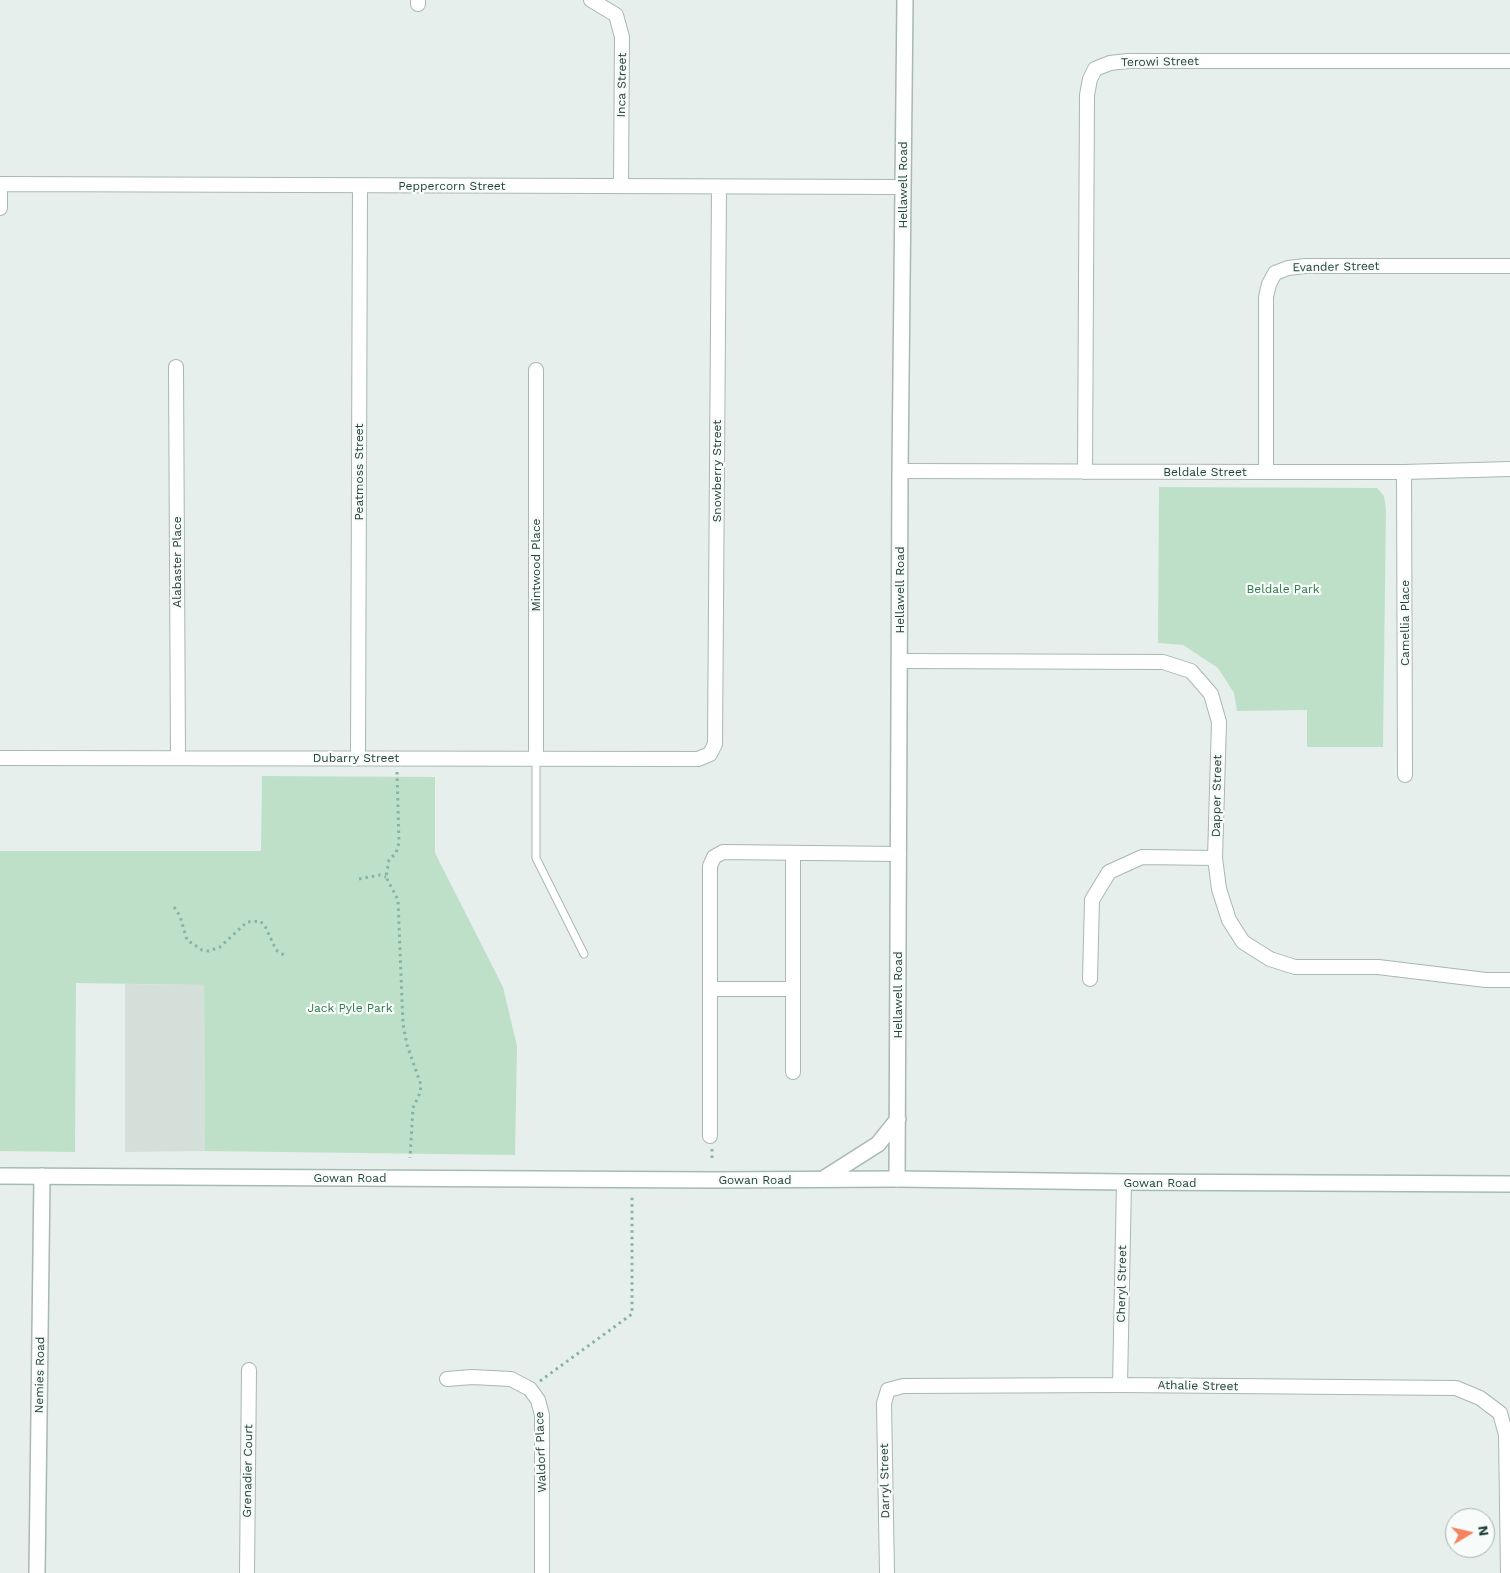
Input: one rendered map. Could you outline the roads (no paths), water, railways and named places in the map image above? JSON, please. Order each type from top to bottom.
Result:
[{"type":"street","name":"Inca Street","points":[[591,0],[616,15],[622,37],[621,186]]},
{"type":"street","name":"Hellawell Road","points":[[897,1179],[900,471],[905,0]]},
{"type":"street","name":"Terowi Street","points":[[1085,472],[1086,95],[1090,79],[1096,69],[1110,63],[1128,61],[1510,61]]},
{"type":"street","name":"Peppercorn Street","points":[[0,184],[904,187]]},
{"type":"street","points":[[0,184],[0,208]]},
{"type":"street","name":"Peatmoss Street","points":[[358,758],[360,186]]},
{"type":"street","name":"Snowberry Street","points":[[710,754],[715,744],[719,187]]},
{"type":"street","name":"Evander Street","points":[[1266,472],[1266,297],[1269,284],[1275,272],[1305,266],[1510,266]]},
{"type":"street","name":"Alabaster Place","points":[[176,367],[178,758]]},
{"type":"street","name":"Mintwood Place","points":[[536,370],[536,759]]},
{"type":"street","name":"Beldale Street","points":[[900,471],[1404,472],[1510,469]]},
{"type":"street","name":"Camellia Place","points":[[1404,472],[1405,775]]},
{"type":"street","name":"Dapper Street","points":[[900,661],[1163,662],[1191,671],[1211,694],[1219,722],[1216,858],[1219,889],[1229,920],[1243,942],[1270,960],[1295,967],[1378,967],[1486,980],[1510,980]]},
{"type":"street","name":"Dubarry Street","points":[[0,758],[698,759],[710,754]]},
{"type":"street","points":[[710,1136],[710,866],[714,857],[723,852],[899,854]]},
{"type":"street","points":[[793,1072],[794,853]]},
{"type":"street","points":[[1090,979],[1092,900],[1109,872],[1142,857],[1216,858]]},
{"type":"street","points":[[710,989],[793,988]]},
{"type":"street","points":[[823,1179],[878,1144],[898,1120]]},
{"type":"street","name":"Gowan Road","points":[[0,1176],[632,1180],[897,1179],[1510,1184]]},
{"type":"street","name":"Nemies Road","points":[[37,1573],[42,1176]]},
{"type":"street","name":"Cheryl Street","points":[[1120,1385],[1124,1182]]},
{"type":"street","name":"Grenadier Court","points":[[247,1573],[249,1370]]},
{"type":"street","name":"Waldorf Place","points":[[447,1379],[472,1377],[511,1379],[530,1389],[538,1400],[542,1416],[542,1573]]},
{"type":"street","name":"Athalie Street","points":[[888,1390],[903,1386],[1120,1385],[1456,1388],[1505,1411]]},
{"type":"street","name":"Darryl Street","points":[[887,1573],[884,1403],[888,1390]]},
{"type":"street","points":[[1505,1411],[1508,1573]]},
{"type":"lane","points":[[536,759],[536,858],[584,954]]},
{"type":"park label","name":"Beldale Park","points":[[1283,589]]},
{"type":"park label","name":"Jack Pyle Park","points":[[350,1008]]}]
